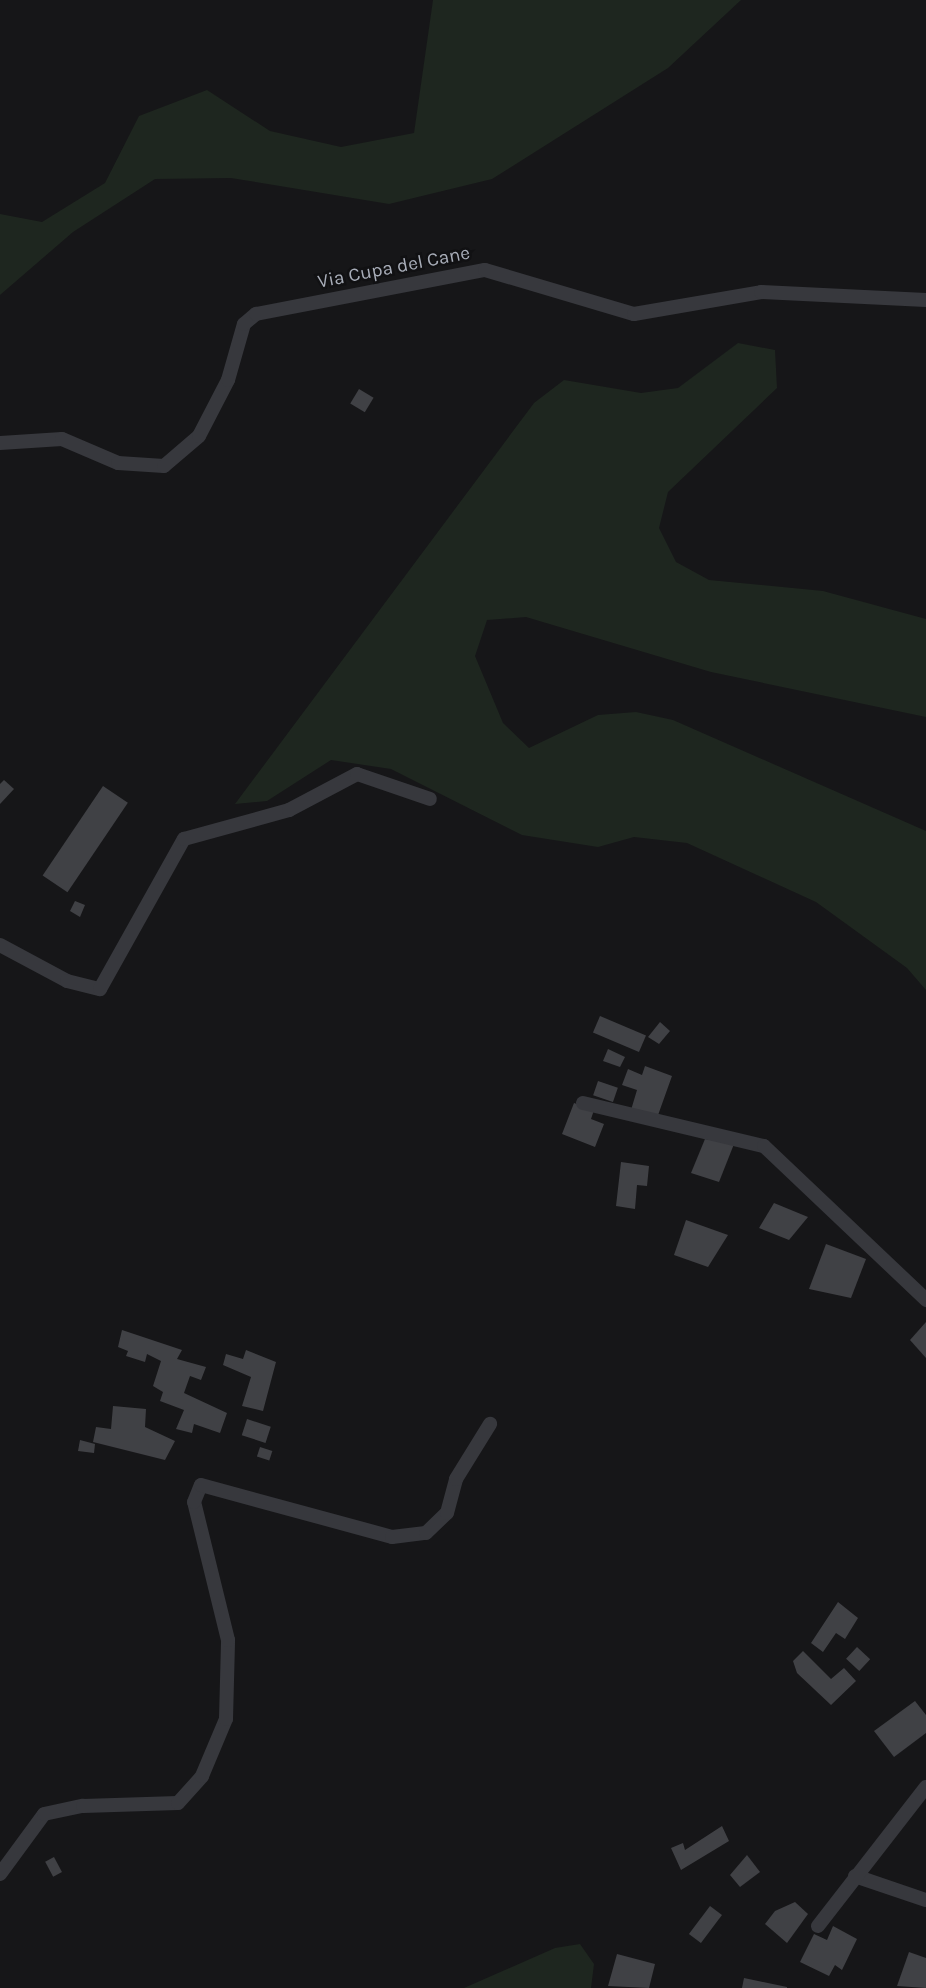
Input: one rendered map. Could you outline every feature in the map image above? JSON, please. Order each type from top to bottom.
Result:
[{"type":"street","name":"Via Cupa del Cane","points":[[0,443],[62,439],[118,463],[164,466],[199,436],[228,380],[244,324],[256,313],[485,271],[634,314],[761,292],[926,300]]},
{"type":"street","points":[[0,945],[67,981],[100,989],[184,839],[289,810],[357,774],[430,799]]},
{"type":"street","points":[[583,1102],[764,1146],[926,1300]]},
{"type":"street","points":[[0,1874],[44,1814],[83,1806],[178,1804],[202,1776],[226,1719],[228,1640],[194,1502],[201,1485],[392,1537],[426,1533],[447,1513],[456,1479],[490,1423]]},
{"type":"street","points":[[818,1926],[926,1787]]},
{"type":"street","points":[[855,1876],[926,1899]]},
{"type":"shaded area","points":[[433,0],[741,0],[668,68],[492,179],[389,204],[231,178],[155,179],[73,232],[0,295],[0,214],[42,222],[105,183],[139,116],[207,90],[270,131],[341,147],[414,133]]},
{"type":"shaded area","points":[[738,343],[775,350],[777,388],[668,492],[659,528],[676,562],[709,580],[823,591],[926,619],[926,717],[711,672],[526,617],[487,620],[475,656],[503,723],[529,748],[598,715],[636,712],[673,720],[926,831],[926,990],[907,968],[816,902],[687,843],[634,837],[598,847],[522,835],[391,769],[331,760],[267,801],[235,804],[534,403],[564,380],[641,393],[678,388]]},
{"type":"shaded area","points":[[580,1944],[594,1964],[591,1988],[464,1988],[555,1948]]},
{"type":"building","points":[[359,389],[374,398],[365,412],[350,404]]},
{"type":"building","points":[[4,780],[14,789],[0,804],[0,784]]},
{"type":"building","points":[[103,786],[128,803],[67,892],[43,876]]},
{"type":"building","points":[[75,901],[85,905],[80,917],[70,911]]},
{"type":"building","points":[[600,1016],[646,1036],[639,1052],[593,1033]]},
{"type":"building","points":[[660,1022],[670,1031],[659,1044],[648,1037]]},
{"type":"building","points":[[608,1049],[625,1057],[620,1067],[603,1061]]},
{"type":"building","points":[[645,1066],[672,1076],[657,1118],[631,1110],[637,1090],[622,1085],[628,1069],[642,1075]]},
{"type":"building","points":[[598,1081],[618,1088],[613,1102],[593,1095]]},
{"type":"building","points":[[574,1103],[594,1110],[591,1119],[604,1124],[595,1147],[562,1134]]},
{"type":"building","points":[[705,1139],[734,1144],[719,1182],[691,1173]]},
{"type":"building","points":[[621,1162],[649,1166],[647,1186],[637,1185],[635,1209],[616,1206]]},
{"type":"building","points":[[774,1203],[808,1217],[789,1240],[759,1228]]},
{"type":"building","points":[[686,1220],[728,1235],[708,1267],[674,1255]]},
{"type":"building","points":[[826,1244],[866,1259],[851,1298],[809,1289]]},
{"type":"building","points":[[926,1322],[926,1358],[910,1340]]},
{"type":"building","points":[[122,1330],[182,1350],[177,1359],[206,1367],[201,1380],[190,1376],[184,1393],[227,1413],[220,1433],[194,1424],[192,1433],[176,1429],[184,1410],[160,1401],[163,1392],[153,1386],[161,1361],[147,1354],[145,1362],[126,1356],[128,1351],[118,1347]]},
{"type":"building","points":[[246,1350],[276,1362],[263,1411],[242,1406],[251,1377],[223,1365],[226,1354],[243,1359]]},
{"type":"building","points":[[113,1406],[146,1409],[145,1427],[175,1441],[165,1460],[93,1442],[96,1427],[111,1429]]},
{"type":"building","points":[[247,1419],[271,1427],[266,1443],[242,1435]]},
{"type":"building","points":[[80,1440],[95,1444],[94,1453],[78,1451]]},
{"type":"building","points":[[260,1447],[272,1451],[269,1461],[257,1457]]},
{"type":"building","points":[[838,1602],[858,1618],[845,1639],[836,1633],[823,1652],[811,1643]]},
{"type":"building","points":[[857,1647],[870,1659],[859,1671],[846,1659]]},
{"type":"building","points":[[803,1651],[831,1679],[844,1668],[856,1681],[831,1705],[797,1673],[793,1661]]},
{"type":"building","points":[[915,1701],[926,1715],[926,1733],[894,1757],[874,1731]]},
{"type":"building","points":[[722,1826],[729,1841],[681,1870],[671,1848],[683,1843],[685,1850]]},
{"type":"building","points":[[747,1855],[760,1872],[740,1887],[730,1875]]},
{"type":"building","points":[[54,1857],[62,1872],[53,1877],[45,1862]]},
{"type":"building","points":[[795,1902],[808,1914],[787,1943],[765,1924],[775,1911]]},
{"type":"building","points":[[710,1906],[722,1915],[701,1943],[689,1934]]},
{"type":"building","points":[[833,1926],[857,1939],[842,1970],[835,1965],[829,1976],[800,1962],[814,1934],[827,1940]]},
{"type":"building","points":[[909,1952],[926,1958],[926,1988],[897,1986]]},
{"type":"building","points":[[617,1954],[655,1964],[649,1988],[608,1986]]},
{"type":"building","points":[[744,1978],[787,1987],[787,1988],[742,1988]]}]
